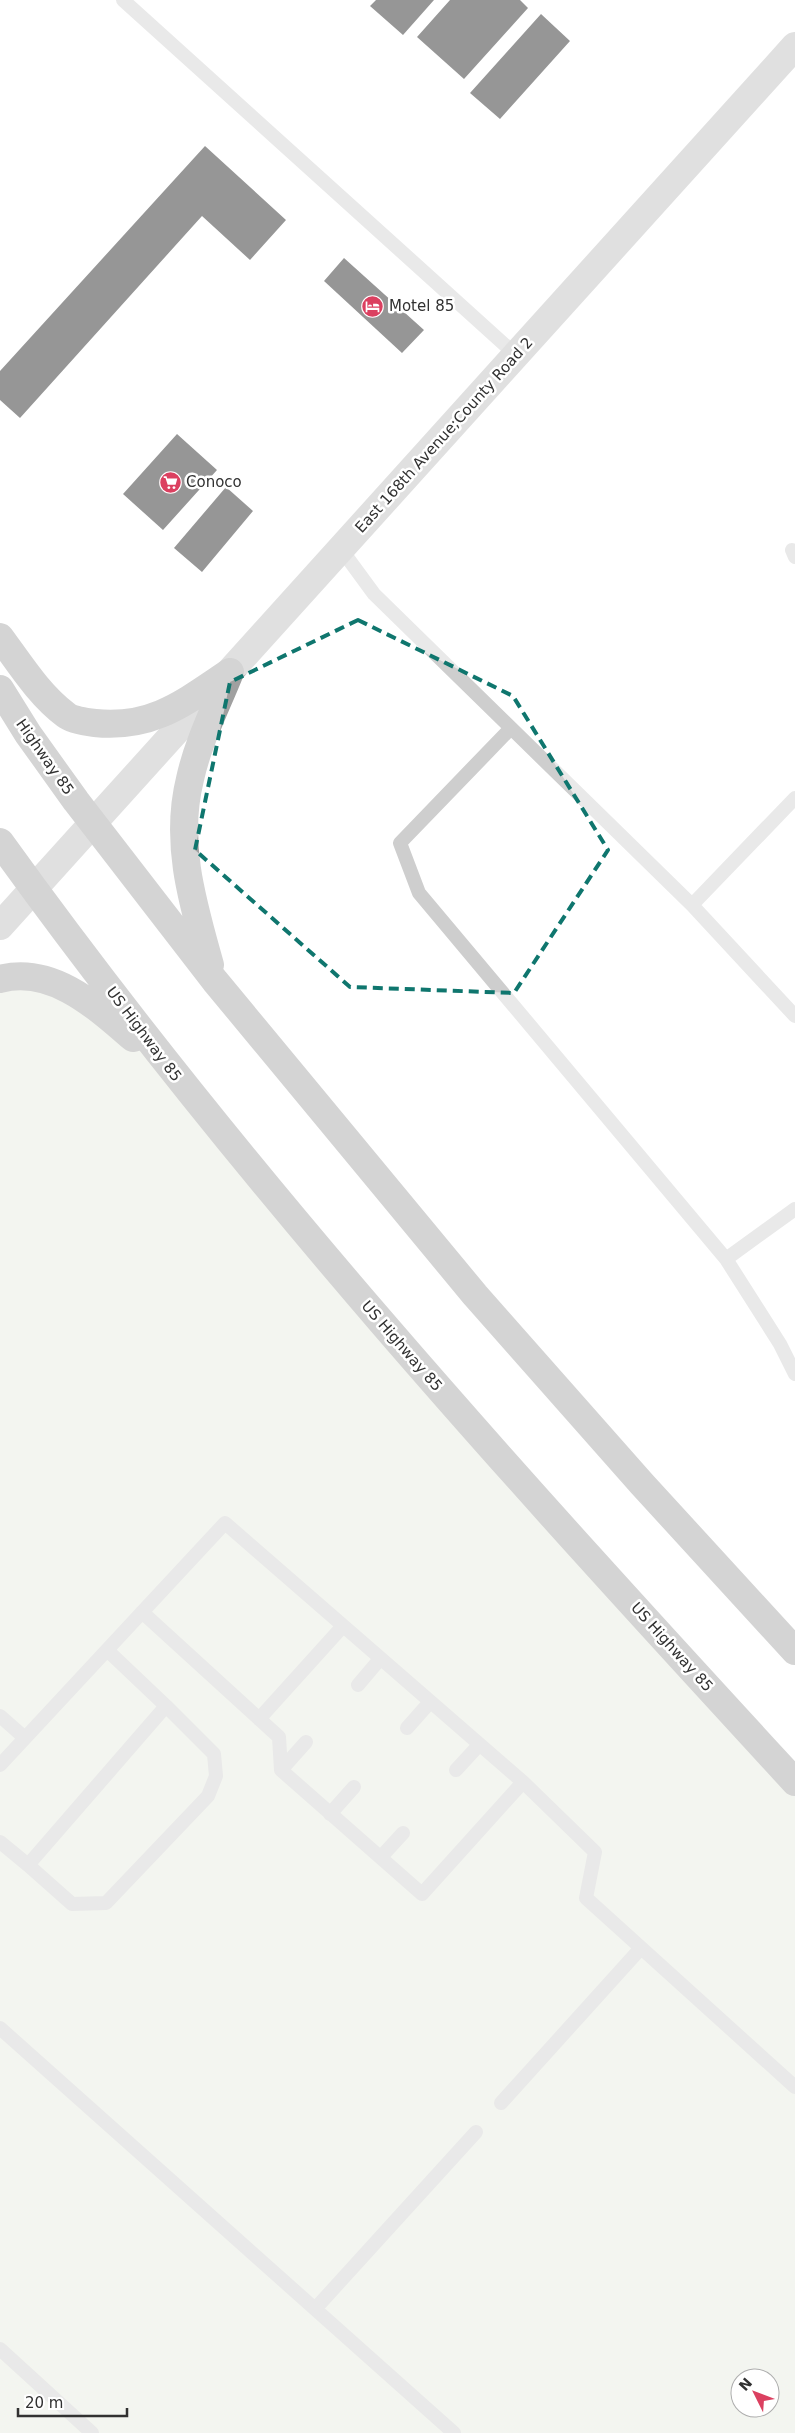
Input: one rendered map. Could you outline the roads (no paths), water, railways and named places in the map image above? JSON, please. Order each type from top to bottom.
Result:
[{"type":"highway","points":[[0,637],[45,695],[66,716],[87,722],[132,722],[172,710],[230,672]]},
{"type":"highway","points":[[215,981],[188,880],[184,854],[184,829],[190,779],[202,742],[230,672]]},
{"type":"highway","name":"Highway 85","points":[[0,690],[28,734],[93,823]]},
{"type":"highway","points":[[93,823],[215,981],[475,1295],[642,1484],[795,1650]]},
{"type":"highway","points":[[0,842],[34,889]]},
{"type":"highway","name":"US Highway 85","points":[[34,889],[175,1076],[289,1216],[505,1463],[795,1782]]},
{"type":"highway","points":[[0,979],[18,976],[31,977],[51,982],[70,990],[96,1007],[175,1076]]},
{"type":"main road","name":"East 168th Avenue;County Road 2","points":[[0,926],[795,46]]},
{"type":"lane","points":[[123,0],[516,355]]},
{"type":"lane","points":[[341,549],[374,594],[692,905],[795,1016]]},
{"type":"lane","points":[[511,728],[400,843],[419,893],[726,1259],[780,1344],[795,1374]]},
{"type":"lane","points":[[692,905],[795,798]]},
{"type":"lane","points":[[726,1259],[795,1209]]},
{"type":"lane","points":[[0,1765],[225,1523],[522,1782],[595,1852],[586,1898],[795,2087]]},
{"type":"lane","points":[[142,1612],[279,1737],[280,1770],[422,1894],[522,1782]]},
{"type":"lane","points":[[259,1719],[343,1626]]},
{"type":"lane","points":[[0,1842],[72,1904],[106,1903],[208,1796],[216,1776],[214,1754],[107,1650]]},
{"type":"lane","points":[[358,1685],[380,1660]]},
{"type":"lane","points":[[407,1728],[430,1702]]},
{"type":"lane","points":[[28,1866],[166,1706]]},
{"type":"lane","points":[[0,1716],[24,1738]]},
{"type":"lane","points":[[280,1770],[306,1742]]},
{"type":"lane","points":[[456,1770],[479,1745]]},
{"type":"lane","points":[[330,1814],[354,1787]]},
{"type":"lane","points":[[381,1858],[403,1833]]},
{"type":"lane","points":[[502,2104],[641,1948]]},
{"type":"lane","points":[[0,2028],[454,2433]]},
{"type":"lane","points":[[315,2309],[476,2132]]},
{"type":"lane","points":[[0,2349],[92,2433]]},
{"type":"place","name":"Motel 85","points":[[373,306]]},
{"type":"place","name":"Conoco","points":[[170,482]]}]
